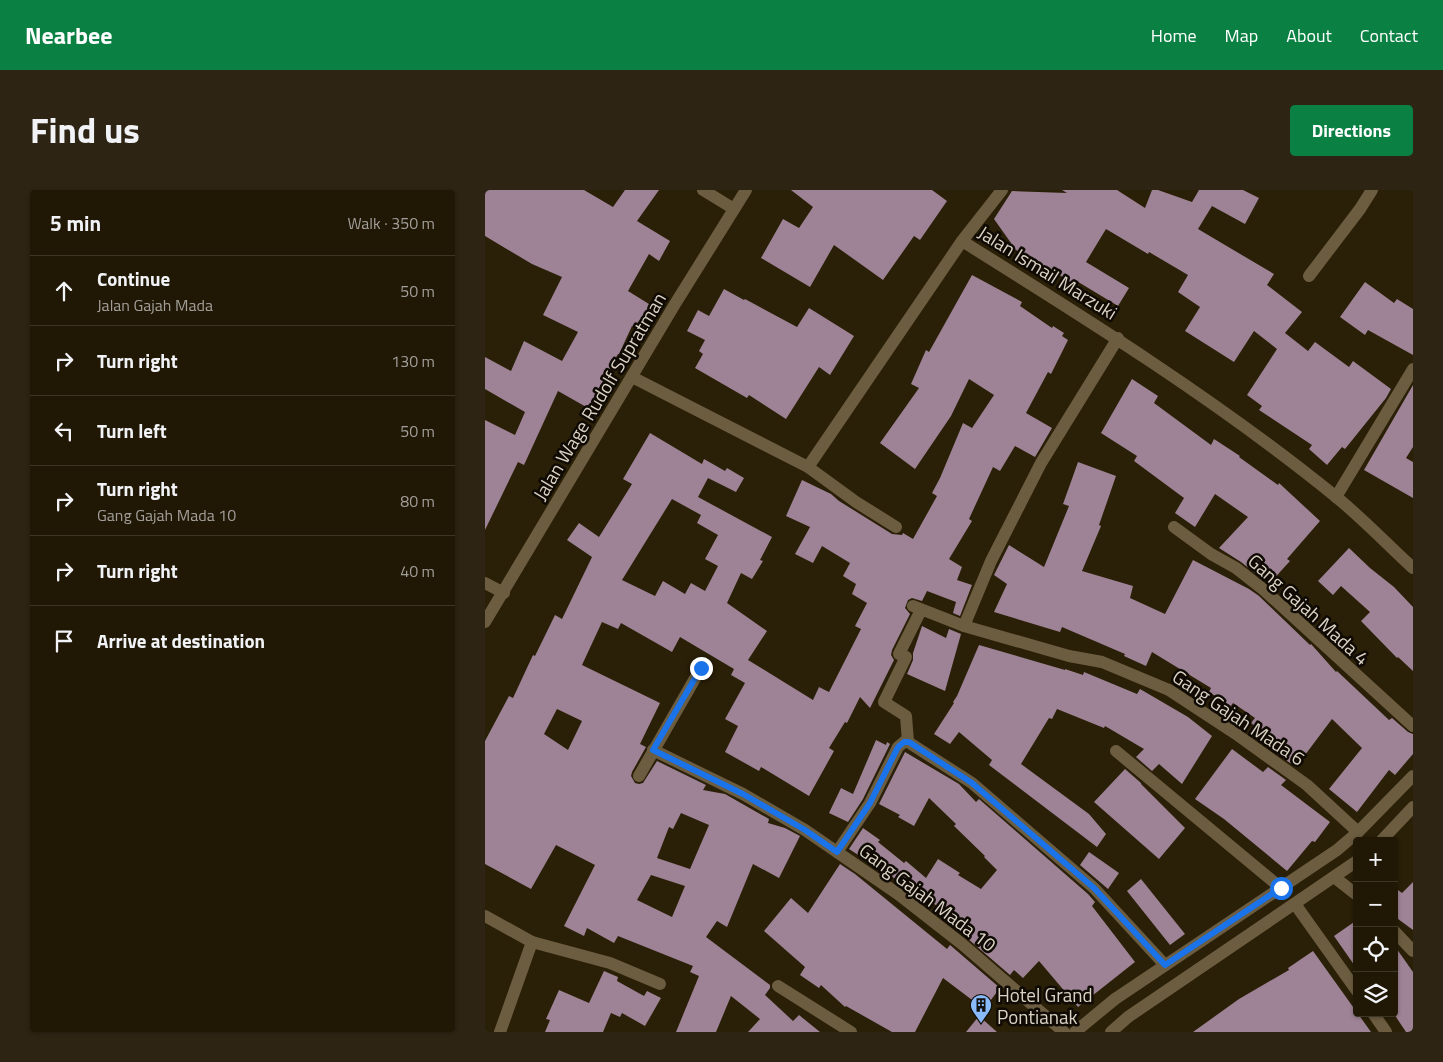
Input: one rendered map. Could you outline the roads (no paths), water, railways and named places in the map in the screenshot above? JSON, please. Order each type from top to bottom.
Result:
[{"type":"street","points":[[703,190],[734,209]]},
{"type":"street","name":"Jalan Wage Rudolf Supratman","points":[[485,622],[675,304],[746,190]]},
{"type":"street","points":[[962,241],[1002,190]]},
{"type":"street","points":[[1309,276],[1360,209],[1372,190]]},
{"type":"street","name":"Jalan Ismail Marzuki","points":[[808,466],[962,241],[1118,338],[1255,433],[1337,497],[1413,568]]},
{"type":"street","points":[[964,626],[991,561],[1041,463],[1118,338]]},
{"type":"street","points":[[1337,497],[1413,369]]},
{"type":"street","points":[[632,377],[808,466],[855,502],[896,527]]},
{"type":"street","name":"Gang Gajah Mada 4","points":[[1174,527],[1211,554],[1236,568],[1264,590],[1413,726]]},
{"type":"street","points":[[485,583],[504,593]]},
{"type":"street","name":"Gang Gajah Mada 6","points":[[909,742],[906,716],[885,702],[905,657],[899,654],[917,608],[964,626],[1069,656],[1102,662],[1169,690],[1236,734],[1307,785],[1358,832]]},
{"type":"street","points":[[639,776],[701,668]]},
{"type":"street","points":[[837,852],[870,803],[898,747],[904,742],[909,742],[972,783],[1094,888],[1165,965]]},
{"type":"street","name":"Gang Gajah Mada 10","points":[[653,750],[743,794],[805,830],[919,910],[1008,982],[1064,1032]]},
{"type":"street","points":[[1116,751],[1281,888]]},
{"type":"street","points":[[1075,1032],[1115,998],[1337,850],[1358,832],[1413,776]]},
{"type":"street","points":[[1385,837],[1412,810]]},
{"type":"street","points":[[1111,1032],[1128,1017],[1251,935],[1353,864]]},
{"type":"street","points":[[1334,876],[1353,892]]},
{"type":"street","points":[[1295,904],[1353,985]]},
{"type":"street","points":[[485,916],[532,942],[624,967],[660,984]]},
{"type":"street","points":[[1239,917],[1251,935]]},
{"type":"street","points":[[1398,935],[1413,950]]},
{"type":"street","points":[[500,1032],[532,942]]},
{"type":"street","points":[[777,986],[851,1032]]},
{"type":"street","points":[[1374,1017],[1379,1029]]},
{"type":"place","name":"Hotel Grand Pontianak","points":[[981,1024]]}]
